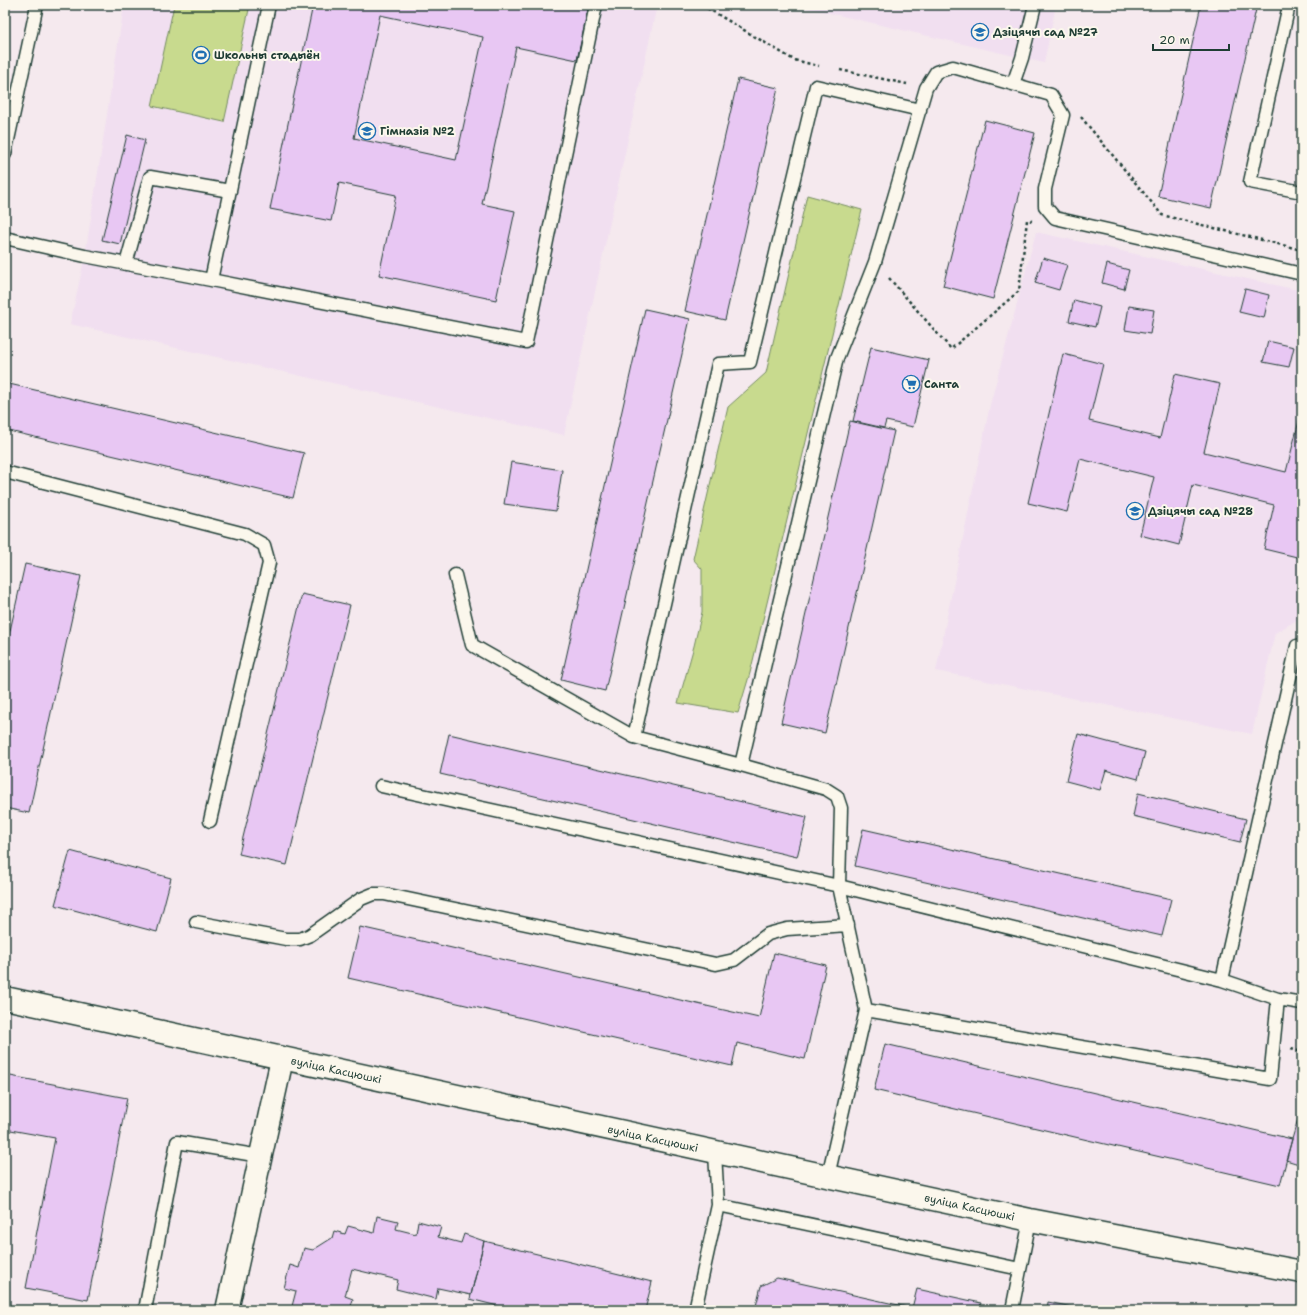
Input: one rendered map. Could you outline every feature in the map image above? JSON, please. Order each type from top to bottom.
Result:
[{"type":"street","name":"вуліца Касцюшкі","points":[[5,998],[1030,1220],[1302,1272]]},
{"type":"street","points":[[227,1310],[282,1059]]},
{"type":"lane","points":[[5,154],[37,5]]},
{"type":"lane","points":[[211,280],[269,5]]},
{"type":"lane","points":[[5,238],[85,256],[526,342],[596,5]]},
{"type":"lane","points":[[1013,84],[1022,58],[1035,5]]},
{"type":"lane","points":[[1289,5],[1250,182],[1302,192]]},
{"type":"lane","points":[[741,765],[836,358],[875,262],[926,88],[936,72],[953,67],[1051,95],[1063,115],[1045,189],[1045,206],[1055,218],[1302,274]]},
{"type":"lane","points":[[634,737],[718,364],[750,362],[816,86],[920,110]]},
{"type":"lane","points":[[126,264],[150,177],[230,191]]},
{"type":"lane","points":[[5,472],[245,534],[264,545],[269,563],[210,821]]},
{"type":"lane","points":[[454,575],[472,645],[634,737],[826,789],[837,796],[842,808],[838,886],[866,1010],[828,1176]]},
{"type":"lane","points":[[1222,980],[1297,646],[1302,645]]},
{"type":"lane","points":[[381,786],[838,886],[1222,980],[1278,999],[1302,1003]]},
{"type":"lane","points":[[196,922],[286,939],[300,939],[310,935],[362,899],[373,894],[384,894],[716,964],[734,960],[768,934],[787,929],[848,925]]},
{"type":"lane","points":[[866,1010],[1270,1079],[1278,999]]},
{"type":"lane","points":[[145,1310],[177,1142],[260,1156]]},
{"type":"lane","points":[[695,1310],[718,1205],[715,1153]]},
{"type":"lane","points":[[718,1205],[1020,1269]]},
{"type":"lane","points":[[1012,1310],[1030,1220]]},
{"type":"path","points":[[702,5],[794,60],[825,67]]},
{"type":"path","points":[[833,68],[926,88]]},
{"type":"path","points":[[1063,115],[1081,116],[1162,215],[1302,250]]},
{"type":"path","points":[[875,262],[951,349],[1019,292],[1027,220],[1034,222]]},
{"type":"shaded area","name":"Гімназія №2","points":[[124,5],[657,5],[564,435],[70,324],[85,256]]},
{"type":"shaded area","name":"Дзіцячы сад №27","points":[[795,5],[1056,5],[1044,63]]},
{"type":"shaded area","name":"Дзіцячы сад №28","points":[[1036,232],[1302,291],[1302,617],[1275,633],[1252,734],[936,671],[990,405]]},
{"type":"green space","name":"Школьны стадыён","points":[[174,5],[250,5],[224,122],[152,106]]},
{"type":"green space","points":[[807,195],[862,210],[750,673],[738,713],[678,703],[702,612],[702,569],[693,559],[728,407],[766,373]]},
{"type":"building","points":[[313,5],[589,5],[577,60],[516,47],[482,204],[515,211],[496,300],[379,275],[396,195],[339,183],[331,221],[270,209]],"holes":[[[380,15],[483,37],[456,160],[354,138]]]},
{"type":"building","points":[[1201,5],[1257,5],[1211,208],[1158,196]]},
{"type":"building","points":[[738,79],[778,88],[725,320],[685,311]]},
{"type":"building","points":[[985,120],[1035,133],[993,299],[943,286]]},
{"type":"building","points":[[127,135],[145,140],[120,244],[102,240]]},
{"type":"building","points":[[1043,258],[1067,265],[1059,290],[1035,283]]},
{"type":"building","points":[[1107,264],[1129,270],[1124,289],[1102,283]]},
{"type":"building","points":[[1245,289],[1269,295],[1264,318],[1239,312]]},
{"type":"building","points":[[1074,300],[1100,307],[1095,327],[1069,321]]},
{"type":"building","points":[[1129,306],[1154,310],[1150,334],[1125,330]]},
{"type":"building","points":[[645,309],[690,319],[605,691],[561,680]]},
{"type":"building","points":[[1268,341],[1294,347],[1289,367],[1263,362]]},
{"type":"building","points":[[871,347],[929,360],[913,427],[886,421],[884,428],[853,421]]},
{"type":"building","points":[[1063,354],[1103,364],[1089,421],[1160,438],[1175,374],[1220,384],[1204,452],[1286,472],[1302,409],[1301,558],[1264,549],[1274,505],[1193,485],[1179,545],[1140,535],[1154,477],[1080,459],[1067,512],[1028,503]]},
{"type":"building","points":[[5,383],[304,453],[293,498],[5,430]]},
{"type":"building","points":[[850,421],[894,431],[825,733],[781,723]]},
{"type":"building","points":[[511,462],[562,470],[556,511],[504,504]]},
{"type":"building","points":[[25,564],[81,576],[29,813],[5,808],[5,653]]},
{"type":"building","points":[[302,594],[350,605],[287,865],[239,854]]},
{"type":"building","points":[[449,734],[807,817],[797,857],[440,774]]},
{"type":"building","points":[[1078,734],[1145,752],[1138,779],[1106,770],[1100,790],[1066,781]]},
{"type":"building","points":[[1138,793],[1246,819],[1240,842],[1133,816]]},
{"type":"building","points":[[863,829],[1171,899],[1162,936],[855,866]]},
{"type":"building","points":[[70,851],[171,878],[157,932],[55,905]]},
{"type":"building","points":[[360,927],[759,1018],[774,953],[826,965],[805,1059],[737,1043],[732,1066],[348,978]]},
{"type":"building","points":[[885,1044],[1292,1139],[1280,1185],[874,1090]]},
{"type":"building","points":[[5,1075],[127,1098],[88,1300],[26,1288],[55,1138],[5,1129]]},
{"type":"building","points":[[1302,1105],[1302,1165],[1286,1160]]},
{"type":"building","points":[[377,1216],[398,1221],[396,1229],[416,1234],[418,1221],[441,1227],[438,1237],[461,1243],[464,1234],[484,1241],[471,1295],[438,1288],[436,1299],[396,1289],[398,1280],[352,1269],[345,1296],[353,1299],[350,1310],[291,1310],[296,1291],[284,1288],[290,1265],[299,1268],[304,1248],[313,1250],[332,1238],[334,1231],[345,1234],[348,1226],[374,1233]]},
{"type":"building","points":[[484,1241],[652,1282],[645,1310],[514,1310],[470,1299]]},
{"type":"building","points":[[777,1278],[912,1308],[917,1289],[981,1303],[979,1310],[755,1310],[761,1286]]},
{"type":"building","points":[[1048,1302],[1087,1310],[1047,1310]]},
{"type":"place","name":"Дзіцячы сад №27","points":[[980,32]]},
{"type":"place","name":"Школьны стадыён","points":[[201,55]]},
{"type":"place","name":"Гімназія №2","points":[[367,131]]},
{"type":"place","name":"Санта","points":[[911,384]]},
{"type":"place","name":"Дзіцячы сад №28","points":[[1135,511]]}]
